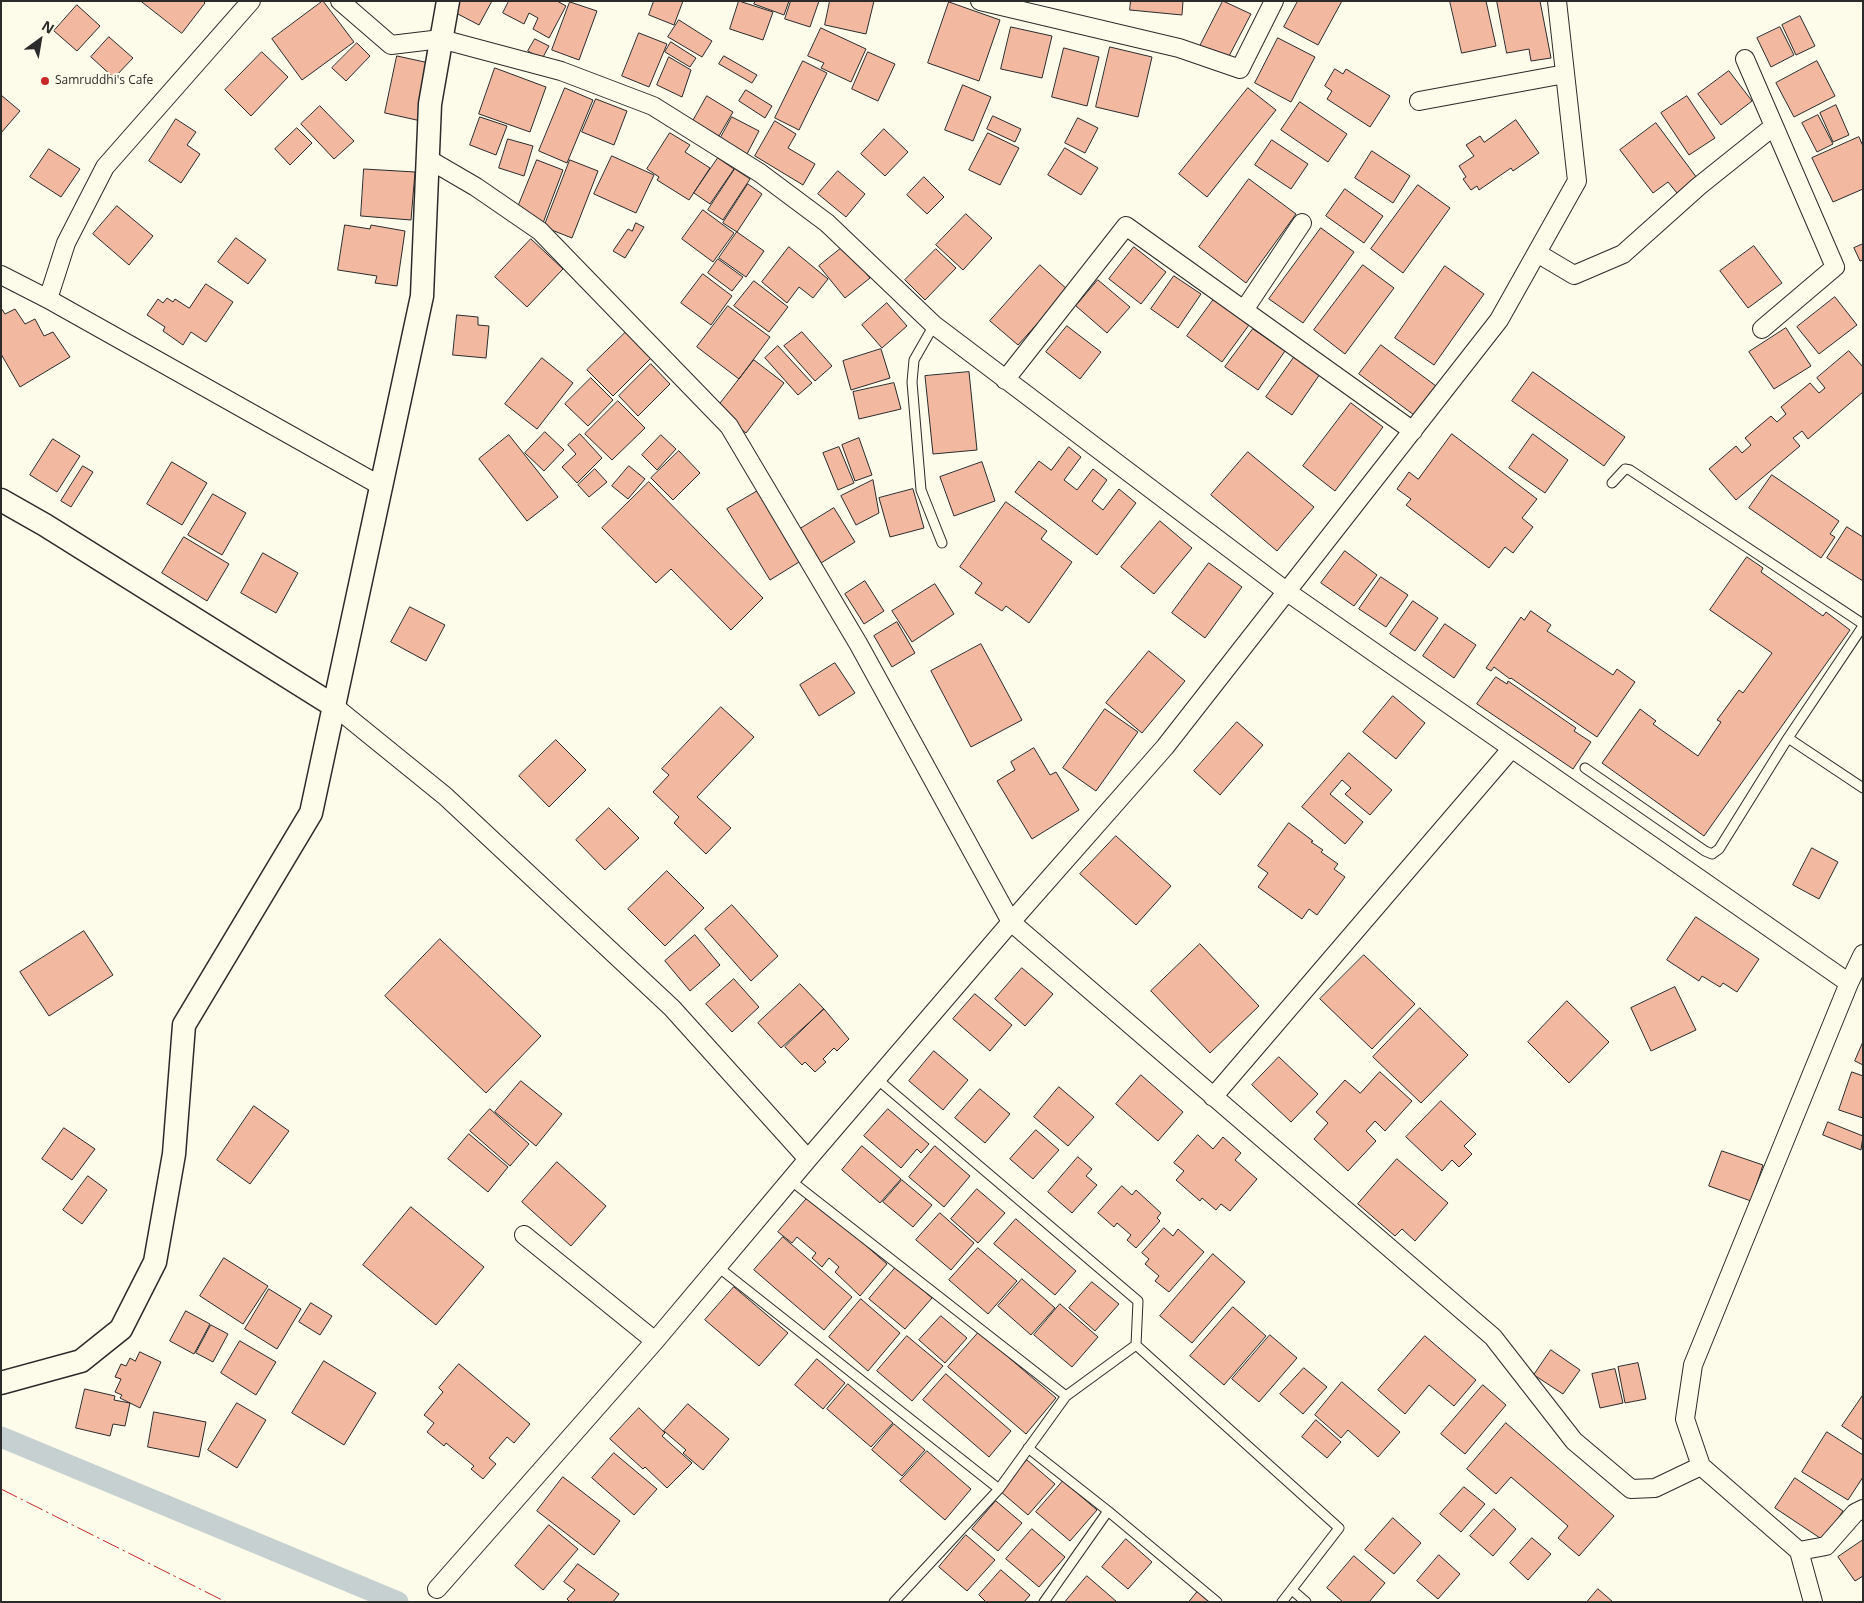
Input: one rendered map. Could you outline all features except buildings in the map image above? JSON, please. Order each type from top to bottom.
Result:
[{"type":"street","points":[[48,299],[66,243],[105,167],[251,1]]},
{"type":"street","points":[[340,1],[391,45],[441,39],[561,71],[653,106],[760,173],[827,223],[934,325],[1286,592],[1849,983]]},
{"type":"street","points":[[6,1379],[81,1361],[121,1329],[155,1262],[174,1154],[184,1025],[311,813],[422,296],[430,104],[448,1]]},
{"type":"street","points":[[980,1],[1179,48],[1240,69],[1272,3]]},
{"type":"street","points":[[437,1589],[655,1341],[876,1079],[1165,747],[1499,320],[1577,181],[1557,1]]},
{"type":"street","points":[[1745,59],[1835,267],[1762,329]]},
{"type":"street","points":[[1419,100],[1565,74]]},
{"type":"street","points":[[1537,253],[1574,275],[1623,254],[1699,186],[1774,126]]},
{"type":"street","points":[[428,159],[476,188],[540,231],[729,426],[859,645],[1011,922],[1493,1337],[1574,1441],[1631,1489],[1655,1488],[1701,1466]]},
{"type":"street","points":[[1244,310],[1302,223]]},
{"type":"street","points":[[1005,380],[1126,226],[1413,431]]},
{"type":"street","points":[[1,275],[197,381],[381,486]]},
{"type":"street","points":[[1,500],[45,525],[334,706],[445,796],[672,1008],[808,1159]]},
{"type":"street","points":[[1214,1097],[1512,748]]},
{"type":"street","points":[[1813,1602],[1799,1551],[1701,1466],[1685,1418],[1692,1365],[1849,983],[1863,954]]},
{"type":"street","points":[[524,1235],[655,1341]]},
{"type":"street","points":[[1799,1551],[1826,1546],[1855,1513],[1863,1509]]},
{"type":"lane","points":[[934,325],[914,360],[912,382],[921,490],[942,544]]},
{"type":"lane","points":[[1585,768],[1712,854],[1719,849],[1788,738],[1863,625],[1630,470],[1625,469],[1612,483]]},
{"type":"lane","points":[[1788,738],[1863,788]]},
{"type":"lane","points":[[876,1079],[1138,1301],[1136,1345]]},
{"type":"lane","points":[[790,1180],[1066,1396]]},
{"type":"lane","points":[[718,1267],[999,1489]]},
{"type":"lane","points":[[894,1602],[999,1489],[1066,1396],[1136,1345]]},
{"type":"lane","points":[[1136,1345],[1339,1528],[1282,1602]]},
{"type":"lane","points":[[1028,1448],[1108,1511],[1216,1602]]},
{"type":"lane","points":[[1044,1602],[1108,1511]]},
{"type":"lane","points":[[1292,1590],[1306,1602]]},
{"type":"waterway","points":[[1,1437],[398,1602]]},
{"type":"power","points":[[1,1489],[226,1602]]},
{"type":"place","name":"Samruddhi's Cafe","points":[[45,81]]}]
